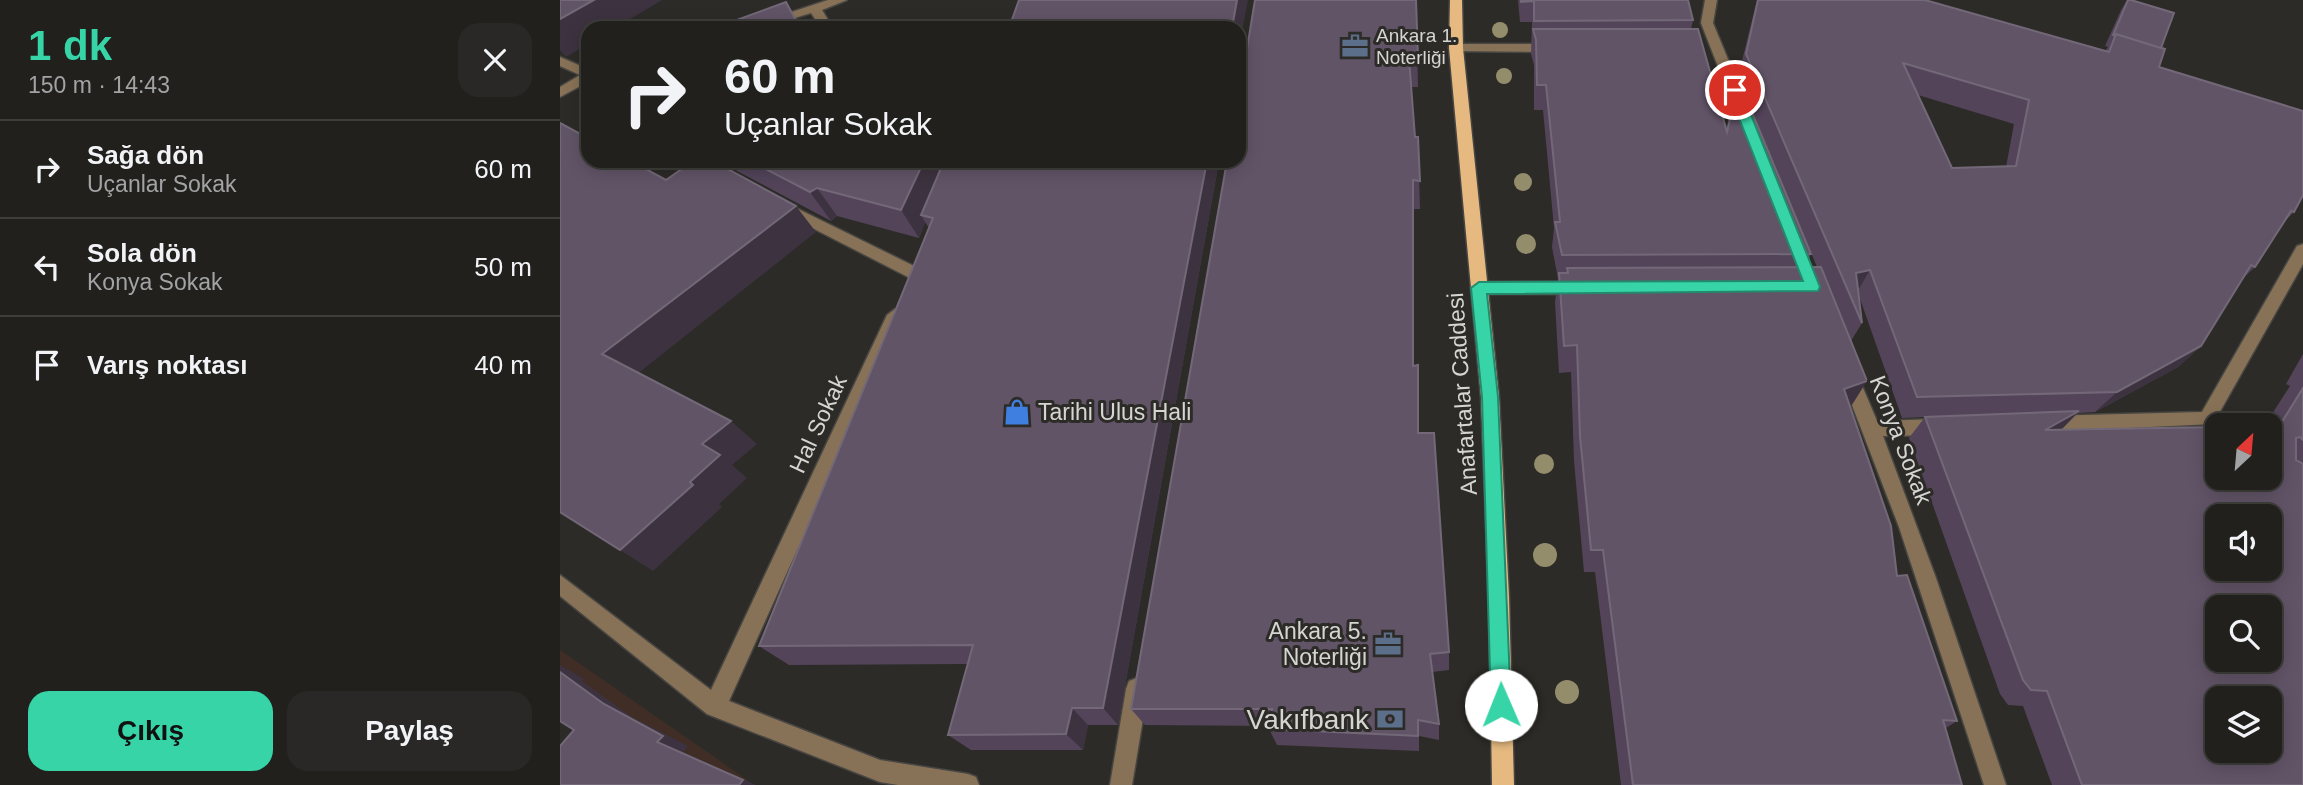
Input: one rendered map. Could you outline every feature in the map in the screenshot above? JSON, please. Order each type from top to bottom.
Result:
[{"type":"main road","name":"Anafartalar Caddesi","points":[[1456,0],[1456,48],[1490,397],[1499,597],[1503,785]]},
{"type":"street","points":[[773,21],[841,0]]},
{"type":"street","points":[[1711,0],[1707,23],[1711,47],[1753,136]]},
{"type":"street","points":[[815,9],[823,21]]},
{"type":"street","points":[[1456,48],[1566,48]]},
{"type":"street","points":[[560,61],[581,72]]},
{"type":"street","points":[[560,93],[581,80]]},
{"type":"street","name":"Hal Sokak","points":[[715,706],[911,279],[775,202]]},
{"type":"street","points":[[2217,413],[2303,250]]},
{"type":"street","points":[[1479,288],[1590,288]]},
{"type":"street","name":"Konya Sokak","points":[[1842,358],[1872,429],[1934,600],[1995,785]]},
{"type":"street","points":[[2025,424],[2205,423]]},
{"type":"street","points":[[1872,429],[1956,427]]},
{"type":"street","points":[[560,584],[715,706],[880,771],[968,785]]},
{"type":"street","points":[[1121,785],[1139,677]]},
{"type":"shaded area","points":[[560,650],[749,781],[748,785],[560,705]]},
{"type":"building","points":[[560,0],[594,0],[560,19]]},
{"type":"building","points":[[1019,0],[1237,0],[1233,21],[1012,21]]},
{"type":"building","points":[[1255,0],[1416,0],[1418,58],[1409,59],[1420,181],[1413,180],[1413,366],[1418,365],[1418,433],[1434,433],[1449,652],[1430,654],[1439,724],[1418,720],[1418,736],[1269,729],[1272,709],[1131,709],[1226,168],[1246,168],[1246,55]]},
{"type":"building","points":[[1521,0],[1688,0],[1693,20],[1534,21],[1534,1]]},
{"type":"building","points":[[1758,0],[1925,0],[2109,52],[2116,34],[2165,49],[2159,67],[2303,111],[2303,195],[2255,267],[2251,265],[2201,346],[2117,392],[1917,397],[1870,270],[1856,273],[1862,323],[1746,54]],"holes":[[[1903,63],[2029,100],[2016,166],[1952,168]]]},
{"type":"building","points":[[2128,0],[2174,13],[2161,48],[2113,35]]},
{"type":"building","points":[[786,2],[796,21],[734,21]]},
{"type":"building","points":[[1533,29],[1698,29],[1727,132],[1739,81],[1811,254],[1562,255],[1555,222],[1560,222],[1546,85],[1537,85],[1536,40]]},
{"type":"building","points":[[560,123],[581,134],[581,168],[644,168],[666,180],[683,168],[726,168],[796,206],[602,354],[731,421],[702,444],[720,455],[690,482],[693,485],[620,550],[560,512]]},
{"type":"building","points":[[764,168],[921,168],[901,210],[817,188],[810,192]]},
{"type":"building","name":"Tarihi Ulus Hali","points":[[941,168],[1206,168],[1103,708],[1072,708],[1066,734],[948,735],[973,645],[759,646],[933,218],[921,215]]},
{"type":"building","points":[[1821,267],[1867,381],[1844,389],[1891,526],[1897,576],[1907,575],[1957,721],[1943,720],[1962,785],[1633,785],[1603,550],[1591,550],[1580,436],[1577,345],[1564,346],[1559,273],[1568,273],[1567,268]]},
{"type":"building","points":[[2303,388],[2303,440],[2296,438],[2296,460],[2303,464],[2303,785],[2082,785],[2047,691],[2031,690],[2023,680],[1925,417],[2079,411],[2045,430],[2205,427],[2205,490],[2282,490],[2282,422]]},
{"type":"building","points":[[560,672],[604,704],[663,736],[657,742],[743,780],[739,785],[560,785],[560,746],[574,730],[560,721]]},
{"type":"place","name":"Ankara 1. Noterliği","points":[[1355,46]]},
{"type":"place","name":"Tarihi Ulus Hali","points":[[1017,412]]},
{"type":"place","name":"Ankara 5. Noterliği","points":[[1388,644]]},
{"type":"place","name":"Vakıfbank","points":[[1390,719]]},
{"type":"route","points":[[1501,705],[1490,397],[1479,288],[1812,287],[1735,90]]}]
